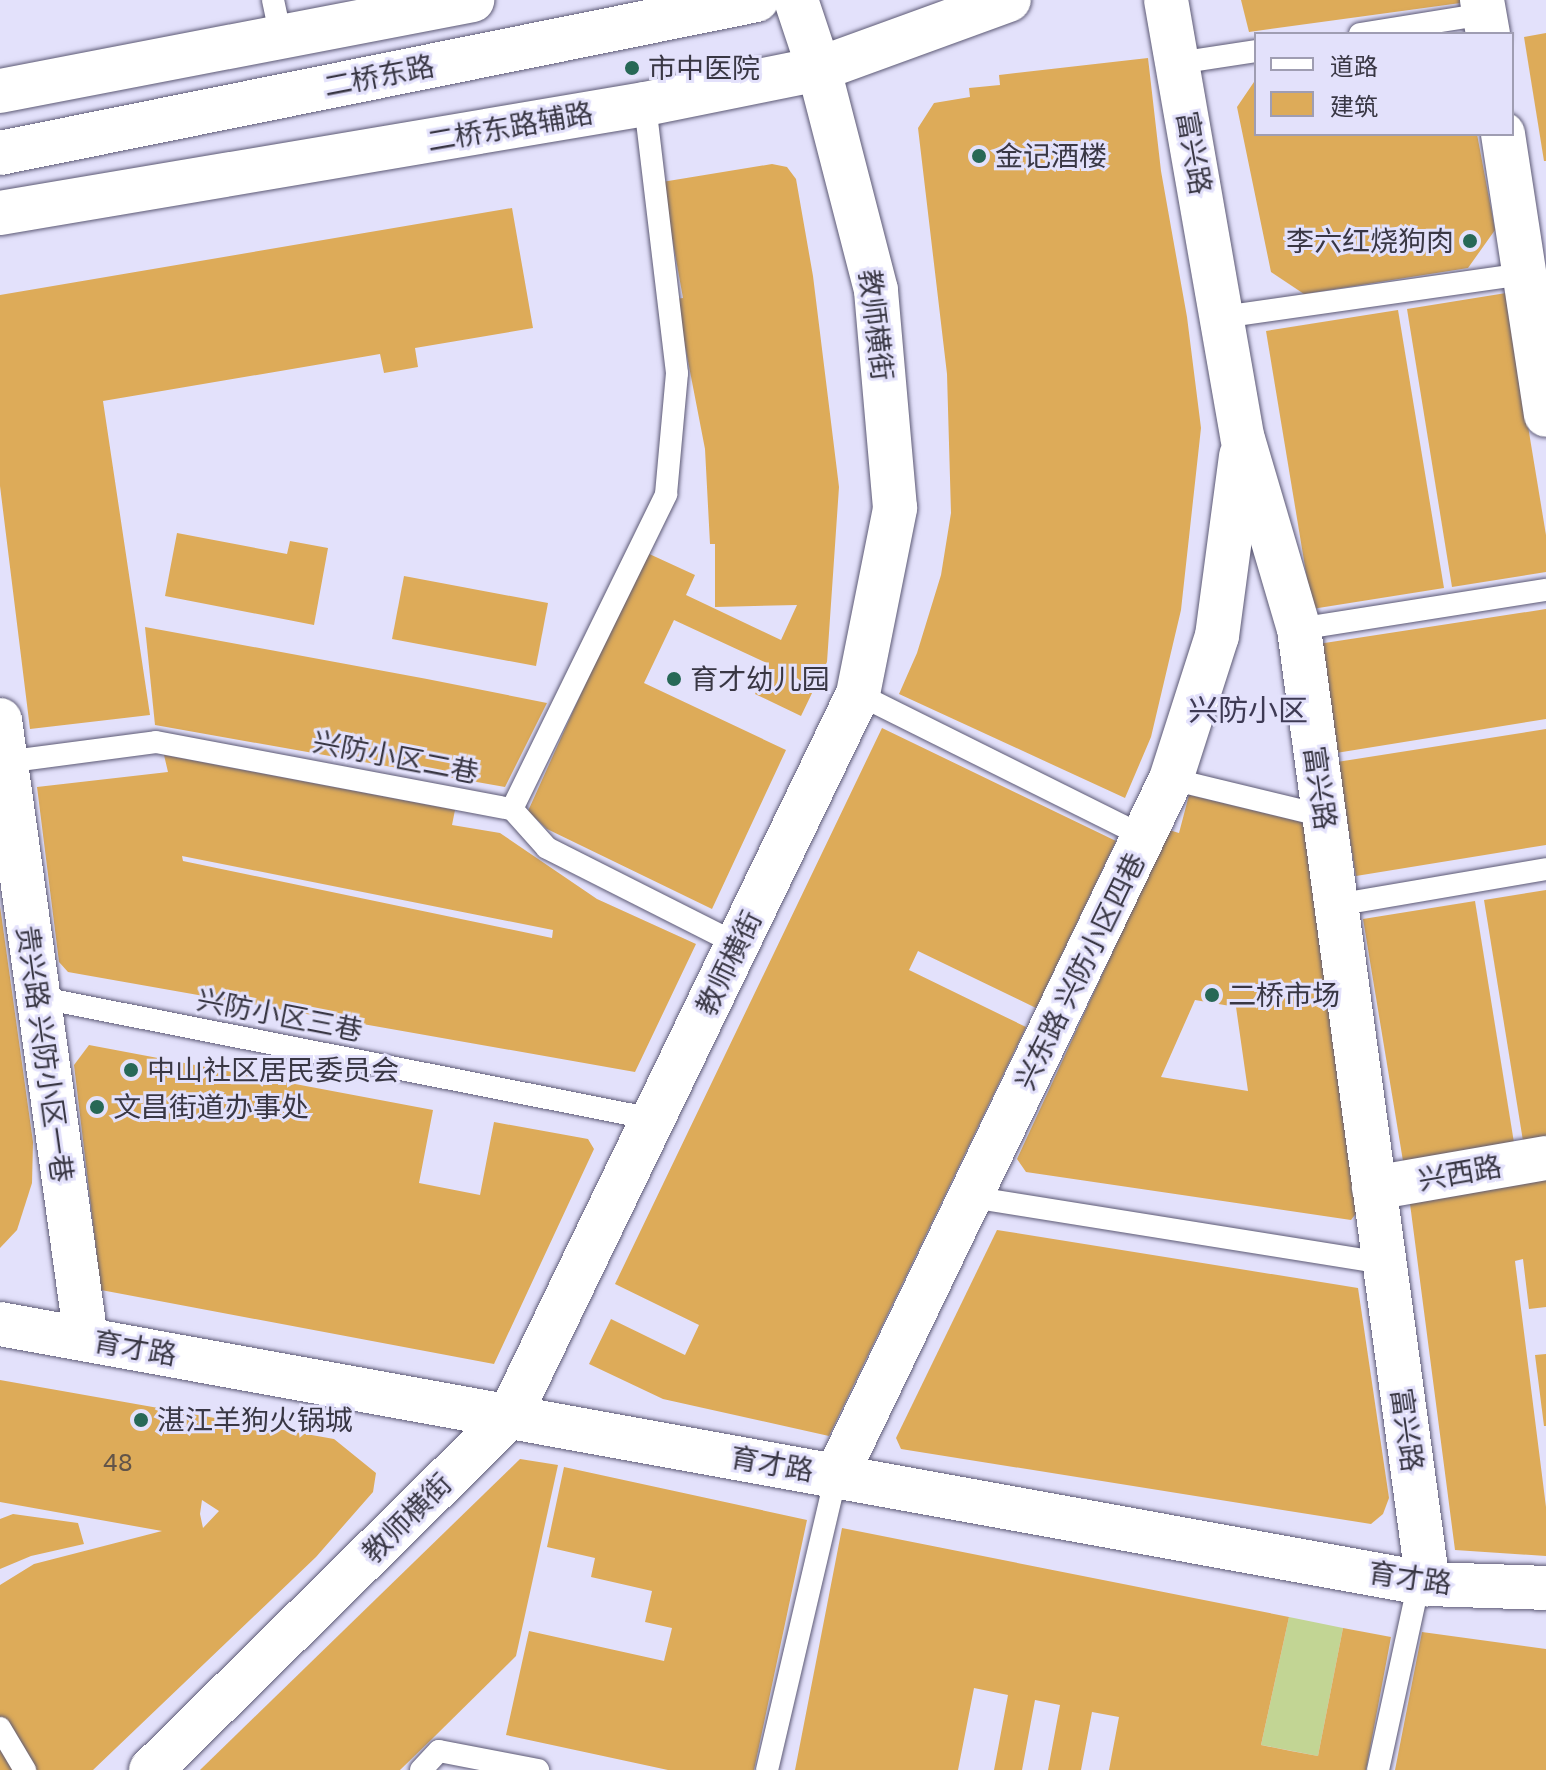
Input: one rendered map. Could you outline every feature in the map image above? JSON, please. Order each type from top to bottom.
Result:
[{"type":"street","name":"二桥东路","points":[[0,91],[277,18],[472,0]]},
{"type":"street","name":"二桥东路","points":[[0,153],[757,0]]},
{"type":"street","name":"教师横街","points":[[151,1770],[509,1417],[858,694],[895,508],[876,290],[819,69],[796,0]]},
{"type":"street","name":"二桥东路辅路","points":[[0,213],[645,104],[819,69],[1009,0]]},
{"type":"street","name":"富兴路","points":[[1166,0],[1243,439],[1299,629],[1385,1263],[1423,1583]]},
{"type":"street","points":[[1503,136],[1546,415]]},
{"type":"street","name":"兴东路 兴防小区四巷","points":[[836,1476],[1171,779],[1217,636],[1243,439]]},
{"type":"street","name":"贵兴路 兴防小区一巷","points":[[3,741],[86,1339]]},
{"type":"street","name":"兴西路","points":[[1374,1188],[1546,1158]]},
{"type":"street","name":"育才路","points":[[0,1324],[1423,1583],[1546,1588]]},
{"type":"lane","points":[[1374,32],[1485,16]]},
{"type":"lane","points":[[1178,63],[1254,51]]},
{"type":"lane","points":[[512,809],[666,494],[677,373],[645,104]]},
{"type":"lane","points":[[1222,317],[1524,274]]},
{"type":"lane","points":[[1299,629],[1546,590]]},
{"type":"lane","points":[[858,694],[1145,837]]},
{"type":"lane","name":"兴防小区二巷","points":[[3,741],[156,742],[512,809],[547,848],[739,945]]},
{"type":"lane","points":[[1171,779],[1324,816]]},
{"type":"lane","points":[[1336,905],[1546,869]]},
{"type":"lane","name":"兴防小区三巷","points":[[37,997],[653,1119]]},
{"type":"lane","points":[[971,1197],[1385,1263]]},
{"type":"lane","points":[[767,1770],[836,1476]]},
{"type":"lane","points":[[1378,1770],[1423,1583]]},
{"type":"lane","points":[[0,1728],[25,1770]]},
{"type":"lane","points":[[421,1770],[439,1751],[538,1770]]},
{"type":"green space","points":[[1289,1617],[1343,1628],[1318,1756],[1261,1745]]},
{"type":"building","points":[[1241,0],[1468,0],[1468,2],[1249,32]]},
{"type":"building","points":[[1546,33],[1546,161],[1544,161],[1524,37]]},
{"type":"building","points":[[1148,58],[1161,171],[1187,317],[1201,428],[1181,610],[1151,737],[1125,798],[899,694],[917,653],[941,575],[951,513],[947,374],[918,128],[934,103],[970,97],[969,88],[1000,85],[999,75]]},
{"type":"building","points":[[1254,82],[1254,136],[1477,136],[1495,230],[1468,268],[1304,294],[1271,272],[1237,107]]},
{"type":"building","points":[[772,164],[787,167],[796,179],[813,276],[839,487],[827,662],[801,716],[755,694],[769,664],[674,620],[644,683],[786,750],[712,909],[547,829],[528,811],[645,552],[695,575],[686,595],[781,640],[797,605],[715,607],[715,544],[710,544],[705,449],[676,299],[683,298],[662,182]]},
{"type":"building","points":[[512,208],[533,328],[415,348],[418,367],[384,373],[380,354],[103,401],[150,715],[30,729],[0,486],[0,295]]},
{"type":"building","points":[[1506,293],[1546,535],[1546,572],[1452,587],[1407,309]]},
{"type":"building","points":[[1398,310],[1444,588],[1312,609],[1266,331]]},
{"type":"building","points":[[177,533],[287,554],[290,541],[328,548],[314,625],[165,596]]},
{"type":"building","points":[[404,576],[548,603],[536,666],[392,639]]},
{"type":"building","points":[[1546,609],[1546,719],[1336,753],[1318,644]]},
{"type":"building","points":[[145,627],[547,703],[505,787],[155,725]]},
{"type":"building","points":[[882,728],[1116,841],[1036,1008],[918,951],[909,970],[1026,1027],[829,1436],[663,1399],[589,1364],[611,1319],[685,1355],[699,1325],[615,1284]]},
{"type":"building","points":[[1546,729],[1546,845],[1356,876],[1337,762]]},
{"type":"building","points":[[164,755],[455,810],[452,825],[500,833],[597,899],[696,944],[635,1072],[68,972],[59,962],[37,787],[168,772]],"holes":[[[182,856],[553,930],[552,938],[183,861]]]},
{"type":"building","name":"二桥市场","points":[[1189,795],[1305,823],[1361,1207],[1351,1220],[1026,1172],[1017,1159],[1169,830],[1179,833]],"holes":[[[1195,1000],[1236,1007],[1248,1091],[1161,1077]]]},
{"type":"building","points":[[1546,890],[1546,1144],[1524,1147],[1484,900]]},
{"type":"building","points":[[1475,901],[1515,1149],[1404,1167],[1363,919]]},
{"type":"building","points":[[0,906],[33,1142],[32,1183],[17,1230],[0,1248]]},
{"type":"building","points":[[89,1045],[433,1110],[419,1183],[480,1195],[494,1122],[588,1139],[594,1149],[494,1364],[101,1290],[74,1065]]},
{"type":"building","points":[[1546,1179],[1546,1307],[1529,1309],[1523,1259],[1515,1261],[1546,1507],[1546,1556],[1455,1550],[1409,1196]]},
{"type":"building","points":[[997,1230],[1358,1288],[1389,1498],[1383,1514],[1371,1524],[901,1449],[896,1438]]},
{"type":"building","points":[[1546,1354],[1546,1426],[1544,1426],[1535,1355]]},
{"type":"building","points":[[0,1380],[334,1439],[376,1473],[373,1492],[316,1557],[93,1770],[30,1770],[0,1724],[0,1585],[34,1564],[162,1531],[0,1502]],"holes":[[[202,1500],[219,1511],[203,1528],[200,1514]]]},
{"type":"building","points":[[520,1459],[558,1465],[516,1656],[432,1739],[400,1770],[200,1770]]},
{"type":"building","points":[[564,1467],[807,1520],[754,1770],[668,1770],[506,1735],[529,1631],[664,1661],[672,1628],[645,1622],[652,1591],[591,1577],[595,1558],[547,1547]]},
{"type":"building","points":[[13,1514],[78,1523],[84,1544],[31,1556],[0,1569],[0,1519]]},
{"type":"building","points":[[842,1528],[1289,1617],[1261,1745],[1291,1751],[1318,1756],[1343,1628],[1391,1637],[1366,1770],[1109,1770],[1119,1717],[1092,1712],[1081,1770],[1048,1770],[1060,1705],[1035,1700],[1022,1770],[994,1770],[1008,1695],[974,1688],[958,1770],[795,1770]]},
{"type":"building","points":[[1422,1632],[1546,1649],[1546,1770],[1395,1770]]},
{"type":"building","points":[[0,1738],[20,1770],[0,1770]]},
{"type":"place","name":"市中医院","points":[[632,68]]},
{"type":"place","name":"金记酒楼","points":[[979,156]]},
{"type":"place","name":"李六红烧狗肉","points":[[1470,241]]},
{"type":"place","name":"育才幼儿园","points":[[674,679]]},
{"type":"place","name":"二桥市场","points":[[1212,995]]},
{"type":"place","name":"中山社区居民委员会","points":[[131,1070]]},
{"type":"place","name":"文昌街道办事处","points":[[97,1107]]},
{"type":"place","name":"湛江羊狗火锅城","points":[[141,1420]]},
{"type":"district","name":"兴防小区","points":[[1248,710]]}]
